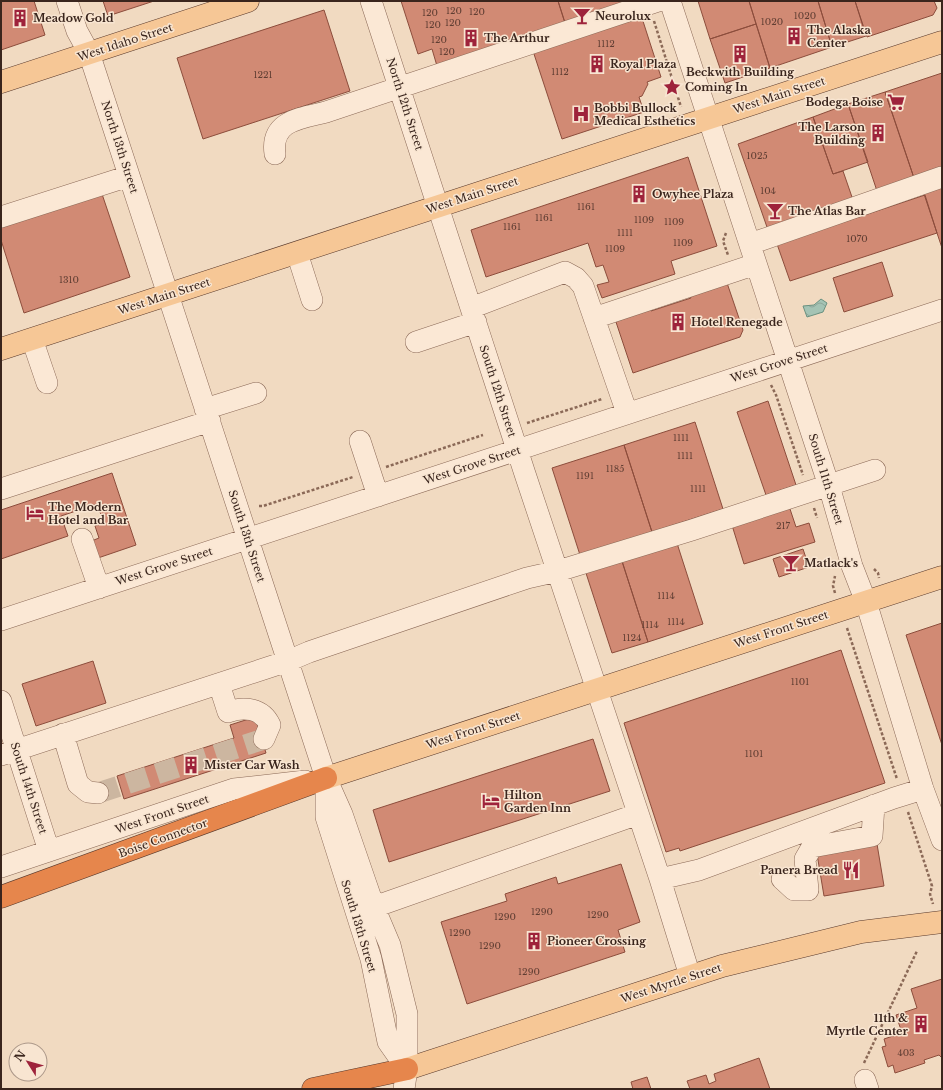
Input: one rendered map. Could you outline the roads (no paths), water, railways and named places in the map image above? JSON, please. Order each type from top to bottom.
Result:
[{"type":"highway","name":"Boise Connector","points":[[1,897],[326,778]]},
{"type":"highway","points":[[313,1089],[406,1079]]},
{"type":"main road","name":"West Idaho Street","points":[[1,82],[248,1]]},
{"type":"main road","name":"West Main Street","points":[[1,349],[942,42]]},
{"type":"main road","name":"West Front Street","points":[[326,778],[942,577]]},
{"type":"main road","name":"West Myrtle Street","points":[[406,1079],[690,976],[722,966],[861,932],[942,922]]},
{"type":"street","name":"North 13th Street","points":[[67,1],[77,31],[89,53],[168,295]]},
{"type":"street","name":"North 12th Street","points":[[372,1],[439,206]]},
{"type":"street","name":"South 11th Street","points":[[670,1],[829,486],[852,566],[866,602],[923,789],[942,840]]},
{"type":"street","points":[[275,154],[274,144],[276,135],[291,121],[326,112],[653,2]]},
{"type":"street","points":[[1,217],[129,176]]},
{"type":"street","points":[[750,244],[942,177]]},
{"type":"street","name":"South 12th Street","points":[[439,206],[517,450],[660,879],[690,976]]},
{"type":"street","points":[[297,253],[312,300]]},
{"type":"street","points":[[594,318],[756,264]]},
{"type":"street","points":[[416,342],[565,272],[576,278],[583,286],[627,414]]},
{"type":"street","name":"South 13th Street","points":[[168,295],[326,778],[342,814],[374,907],[390,945],[407,1014],[406,1079]]},
{"type":"street","name":"West Grove Street","points":[[1,620],[942,310]]},
{"type":"street","points":[[32,339],[47,383]]},
{"type":"street","points":[[1,489],[208,415],[256,393]]},
{"type":"street","points":[[360,441],[378,496]]},
{"type":"street","points":[[9,752],[288,661],[309,652],[527,578],[558,571],[692,530],[875,470]]},
{"type":"street","points":[[82,539],[98,588]]},
{"type":"street","points":[[219,684],[228,712],[239,708],[253,710],[267,719],[270,725],[264,739]]},
{"type":"street","name":"South 14th Street","points":[[1,701],[9,752],[49,852]]},
{"type":"street","points":[[63,734],[78,784],[88,792],[98,793]]},
{"type":"street","name":"South 13th Street","points":[[326,778],[326,817],[372,959],[388,1042],[406,1079]]},
{"type":"street","name":"West Front Street","points":[[1,867],[234,789],[326,778]]},
{"type":"street","points":[[660,879],[698,870],[874,805],[923,789]]},
{"type":"street","points":[[782,879],[794,890],[808,890],[805,859],[812,847],[872,836],[874,805]]},
{"type":"street","points":[[374,907],[638,814]]},
{"type":"water","points":[[821,299],[827,303],[823,312],[807,317],[803,306],[814,305]]},
{"type":"tunnel","points":[[98,793],[264,739]]},
{"type":"place","name":"Neurolux","points":[[582,16]]},
{"type":"place","name":"Meadow Gold","points":[[20,18]]},
{"type":"place","name":"The Alaska Center","points":[[794,36]]},
{"type":"place","name":"The Arthur","points":[[471,38]]},
{"type":"place","name":"Beckwith Building","points":[[740,54]]},
{"type":"place","name":"Royal Plaza","points":[[597,64]]},
{"type":"place","name":"Coming In","points":[[672,87]]},
{"type":"place","name":"Bodega Boise","points":[[896,102]]},
{"type":"place","name":"Bobbi Bullock Medical Esthetics","points":[[581,114]]},
{"type":"place","name":"The Larson Building","points":[[878,133]]},
{"type":"place","name":"Owyhee Plaza","points":[[639,194]]},
{"type":"place","name":"The Atlas Bar","points":[[775,211]]},
{"type":"place","name":"Hotel Renegade","points":[[678,322]]},
{"type":"place","name":"The Modern Hotel and Bar","points":[[35,513]]},
{"type":"place","name":"Matlack's","points":[[791,563]]},
{"type":"place","name":"Mister Car Wash","points":[[191,765]]},
{"type":"place","name":"Hilton Garden Inn","points":[[491,801]]},
{"type":"place","name":"Panera Bread","points":[[851,870]]},
{"type":"place","name":"Pioneer Crossing","points":[[534,941]]},
{"type":"place","name":"11th & Myrtle Center","points":[[921,1024]]}]
